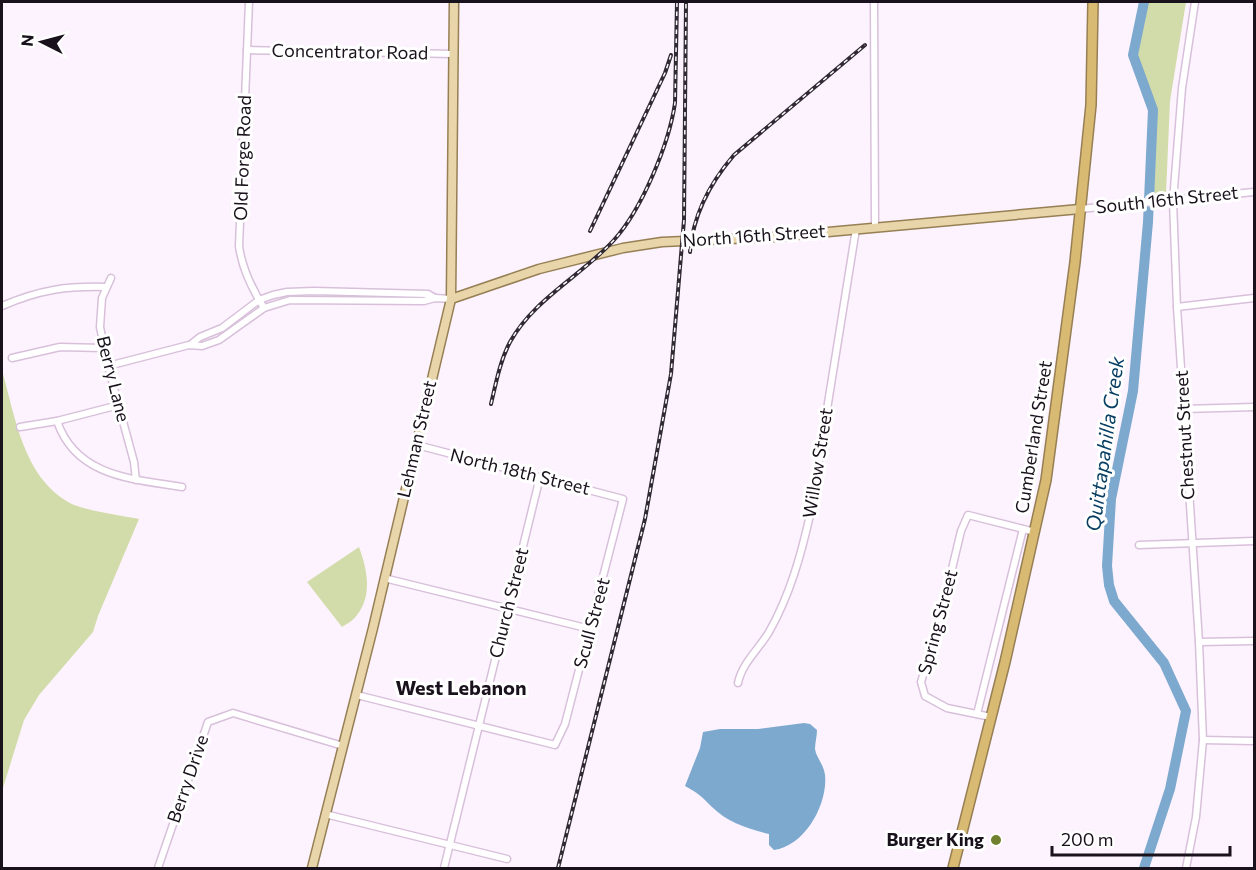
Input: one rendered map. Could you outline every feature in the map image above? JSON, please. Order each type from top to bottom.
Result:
[{"type":"highway","name":"Cumberland Street","points":[[953,868],[1035,532],[1052,442],[1091,105],[1093,2]]},
{"type":"main road","name":"Lehman Street","points":[[312,868],[357,695],[451,299],[454,2]]},
{"type":"main road","name":"North 16th Street","points":[[451,299],[539,269],[623,248],[662,242],[773,237],[1080,209]]},
{"type":"street","name":"Old Forge Road","points":[[249,2],[239,246],[241,261],[264,308]]},
{"type":"street","points":[[874,2],[875,227]]},
{"type":"street","name":"Chestnut Street","points":[[1186,868],[1196,817],[1203,740],[1199,642],[1177,307],[1173,201],[1182,88],[1195,2]]},
{"type":"street","name":"Concentrator Road","points":[[247,50],[454,54]]},
{"type":"street","name":"South 16th Street","points":[[1080,209],[1254,192]]},
{"type":"street","name":"Willow Street","points":[[738,683],[742,670],[774,623],[801,555],[812,503],[856,229]]},
{"type":"street","name":"Berry Lane","points":[[111,278],[100,309],[103,348],[136,480]]},
{"type":"street","points":[[2,306],[48,290],[106,287]]},
{"type":"street","name":"North 16th Street","points":[[189,345],[200,337],[222,328],[259,300],[287,292],[428,294],[435,298]]},
{"type":"street","name":"North 16th Street","points":[[108,366],[189,345],[202,346],[219,340],[264,308],[290,300],[424,301],[435,298],[451,299]]},
{"type":"street","points":[[1177,307],[1254,298]]},
{"type":"street","points":[[12,358],[60,347],[103,348]]},
{"type":"street","points":[[20,427],[57,421],[119,405]]},
{"type":"street","points":[[1183,409],[1254,407]]},
{"type":"street","points":[[57,421],[67,441],[93,465],[107,472],[136,480],[182,487]]},
{"type":"street","name":"North 18th Street","points":[[417,445],[623,499]]},
{"type":"street","name":"Church Street","points":[[444,868],[540,477]]},
{"type":"street","name":"Scull Street","points":[[478,727],[555,745],[565,724],[623,499]]},
{"type":"street","name":"Spring Street","points":[[991,717],[948,708],[925,696],[921,682],[940,619],[961,531],[968,515],[1023,529]]},
{"type":"street","points":[[977,714],[1023,529],[1035,532]]},
{"type":"street","points":[[1139,545],[1254,541]]},
{"type":"street","points":[[384,578],[590,629]]},
{"type":"street","points":[[1199,642],[1254,641]]},
{"type":"street","points":[[357,695],[478,727]]},
{"type":"street","name":"Berry Drive","points":[[158,868],[208,722],[233,713],[343,746]]},
{"type":"street","points":[[1203,740],[1254,741]]},
{"type":"street","points":[[326,814],[507,859]]},
{"type":"green space","points":[[1147,2],[1186,2],[1170,101],[1166,194],[1152,194],[1157,110],[1136,52],[1144,26]]},
{"type":"green space","points":[[2,370],[23,444],[41,477],[53,491],[68,502],[82,508],[139,519],[93,632],[39,695],[24,720],[2,791]]},
{"type":"green space","points":[[359,547],[366,573],[367,590],[356,617],[342,627],[307,582]]},
{"type":"water","points":[[810,724],[817,730],[815,749],[824,771],[825,786],[823,798],[812,822],[805,832],[785,847],[774,850],[769,845],[769,834],[731,821],[685,786],[700,748],[703,732],[720,729],[758,729]]},
{"type":"waterway","name":"Quittapahilla Creek","points":[[1144,2],[1133,55],[1153,110],[1148,222],[1133,391],[1111,499],[1107,566],[1114,601],[1164,663],[1186,711],[1170,789],[1144,868]]},
{"type":"railway","points":[[491,404],[504,357],[520,327],[545,300],[614,240],[634,211],[653,175],[667,137],[675,103],[677,2]]},
{"type":"railway","points":[[558,868],[645,519],[671,374],[684,220],[686,2]]},
{"type":"railway","points":[[690,252],[695,225],[704,200],[717,177],[734,155],[865,45]]},
{"type":"railway","points":[[590,231],[665,73],[671,55]]},
{"type":"place","name":"Burger King","points":[[996,840]]},
{"type":"district","name":"West Lebanon","points":[[461,688]]}]
